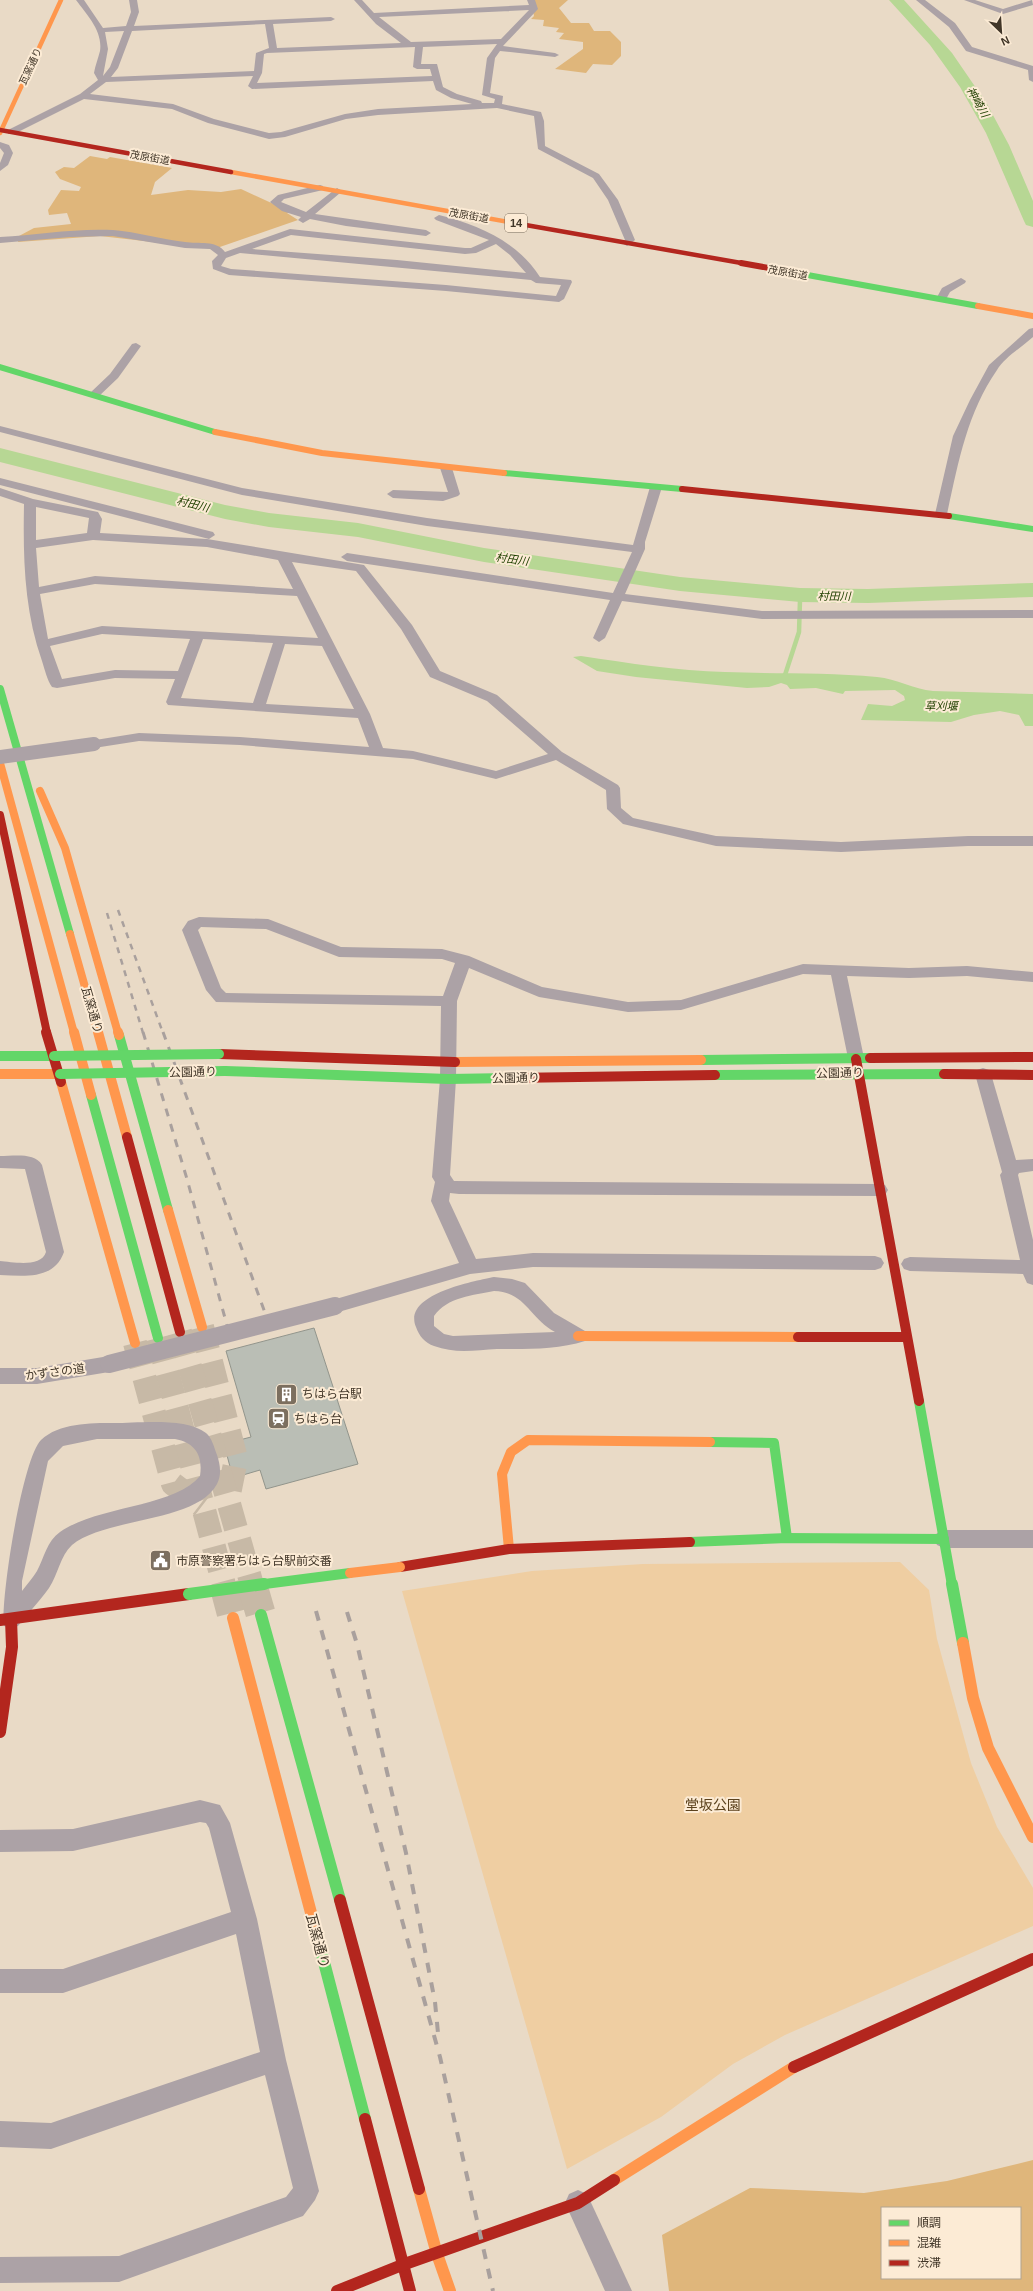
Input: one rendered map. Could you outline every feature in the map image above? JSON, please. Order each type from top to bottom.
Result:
[{"type":"street","name":"瓦窯通り","points":[[0,131],[4,113],[53,0]]},
{"type":"street","name":"瓦窯通り","points":[[4,113],[61,0]]},
{"type":"street","points":[[80,0],[101,30],[104,50],[98,71],[98,77],[104,80],[258,73]]},
{"type":"street","points":[[11,132],[44,114],[57,110],[82,96],[104,80],[114,68],[130,29],[134,12],[133,0]]},
{"type":"street","points":[[358,0],[392,34],[409,45]]},
{"type":"street","points":[[920,0],[952,25],[969,49],[1017,62],[1032,69],[1033,80]]},
{"type":"street","points":[[972,0],[1003,12],[1033,2]]},
{"type":"street","points":[[82,96],[173,107],[211,121],[269,136],[282,135],[334,120],[367,113],[494,105],[500,98],[486,95],[498,48],[530,14],[532,3],[373,15]]},
{"type":"street","points":[[101,30],[331,19]]},
{"type":"street","points":[[269,22],[273,51]]},
{"type":"street","points":[[380,35],[392,34]]},
{"type":"street","points":[[346,37],[350,48]]},
{"type":"street","points":[[437,78],[252,86],[258,73],[260,53],[273,51],[503,41]]},
{"type":"street","points":[[419,45],[417,67],[434,66],[439,88],[463,99],[538,114],[540,121],[541,147],[596,176],[613,200],[630,240],[627,243]]},
{"type":"street","points":[[498,48],[555,55]]},
{"type":"street","points":[[4,113],[44,114]]},
{"type":"street","name":"茂原街道","points":[[0,131],[337,191],[443,215],[627,243],[1033,316]]},
{"type":"street","points":[[0,145],[6,147],[9,153],[7,160],[0,168]]},
{"type":"street","points":[[320,188],[281,197],[275,202],[285,208],[309,216],[426,233]]},
{"type":"street","points":[[337,191],[290,232],[223,256],[217,262],[216,267],[229,272],[379,283],[558,299],[567,282],[536,280],[510,248],[443,215],[379,283]]},
{"type":"street","points":[[290,232],[473,251],[496,241]]},
{"type":"street","points":[[0,240],[68,234],[111,233],[145,236],[186,245],[214,247],[221,252],[223,256]]},
{"type":"street","points":[[238,251],[397,263],[535,277]]},
{"type":"street","points":[[941,299],[946,290],[961,281]]},
{"type":"street","points":[[940,514],[959,436],[974,400],[994,367],[1033,331]]},
{"type":"street","points":[[94,395],[114,376],[136,346]]},
{"type":"street","points":[[0,367],[44,378],[94,395],[234,436],[289,446],[446,468],[940,514],[1005,526],[1033,529]]},
{"type":"street","points":[[0,429],[242,491],[427,522],[639,549]]},
{"type":"street","points":[[393,494],[443,497],[454,494],[446,468]]},
{"type":"street","points":[[0,481],[210,536],[618,597],[762,615],[1033,614]]},
{"type":"street","points":[[599,638],[639,549],[639,542],[656,487]]},
{"type":"street","points":[[0,492],[30,502],[94,515],[96,518],[93,536]]},
{"type":"street","points":[[30,502],[29,545],[32,592],[43,644],[57,684],[115,674],[182,675]]},
{"type":"street","points":[[29,545],[93,536],[207,542],[283,557],[360,568],[407,628],[435,674],[492,698],[557,756],[613,788],[614,809],[628,821],[716,841],[841,847],[968,840],[1033,841]]},
{"type":"street","points":[[283,557],[363,714],[378,752]]},
{"type":"street","points":[[32,592],[95,580],[301,593]]},
{"type":"street","points":[[43,644],[102,630],[327,642]]},
{"type":"street","points":[[198,635],[173,702],[363,714]]},
{"type":"street","points":[[258,707],[280,640]]},
{"type":"street","name":"瓦窯通り","points":[[0,689],[110,1070],[180,1332]]},
{"type":"street","points":[[0,757],[139,737],[240,742],[413,755],[482,773],[496,775],[557,756]]},
{"type":"street","points":[[20,760],[32,773],[65,848],[202,1327]]},
{"type":"street","name":"瓦窯通り","points":[[0,763],[158,1338]]},
{"type":"street","points":[[0,815],[46,1031],[60,1074],[135,1343]]},
{"type":"street","points":[[449,1001],[222,998],[214,990],[190,930],[192,925],[199,922],[268,924],[339,952],[442,954],[464,960],[539,992],[628,1007],[681,1005],[803,969],[838,969],[909,973],[967,971],[1033,977]]},
{"type":"street","points":[[464,960],[449,1001],[448,1070],[441,1177],[449,1186],[459,1188],[879,1190]]},
{"type":"street","points":[[838,969],[858,1065],[905,1337],[973,1698],[988,1748],[1033,1837]]},
{"type":"street","name":"公園通り","points":[[0,1056],[219,1054],[448,1070],[858,1065],[983,1074],[1033,1075]]},
{"type":"street","name":"公園通り","points":[[0,1074],[858,1065],[1033,1057]]},
{"type":"street","points":[[910,1264],[1032,1271],[1027,1224],[1010,1171],[983,1074]]},
{"type":"street","points":[[0,1162],[29,1163],[33,1165],[55,1252],[54,1260],[47,1266],[0,1268]]},
{"type":"street","points":[[1010,1171],[1013,1167],[1033,1165]]},
{"type":"street","points":[[444,1182],[440,1201],[470,1267]]},
{"type":"street","name":"かずさの道","points":[[0,1376],[37,1376],[109,1364],[335,1306],[470,1267],[533,1260],[875,1263]]},
{"type":"street","points":[[578,1336],[554,1323],[544,1315],[527,1293],[507,1284],[494,1284],[441,1298],[430,1305],[424,1314],[424,1326],[429,1334],[439,1341],[456,1343],[560,1340],[578,1336],[905,1337]]},
{"type":"street","points":[[0,1732],[12,1647],[4,1616],[35,1470],[39,1458],[47,1447],[67,1436],[82,1433],[175,1431],[188,1433],[204,1444],[211,1468],[209,1481],[200,1492],[183,1500],[87,1527],[66,1539],[53,1553],[42,1580],[4,1616]]},
{"type":"street","points":[[509,1550],[502,1474],[511,1452],[528,1440],[774,1443],[787,1538]]},
{"type":"street","points":[[4,1616],[400,1567],[509,1550],[787,1538],[1033,1539]]},
{"type":"street","points":[[261,1615],[437,2254],[450,2291]]},
{"type":"street","name":"瓦窯通り","points":[[233,1618],[410,2291]]},
{"type":"street","points":[[0,1841],[73,1840],[200,1811],[212,1813],[219,1823],[245,1919],[274,2060],[306,2191],[294,2207],[119,2269],[0,2270]]},
{"type":"street","points":[[0,1982],[63,1981],[245,1919]]},
{"type":"street","points":[[337,2291],[402,2264],[437,2254],[578,2204],[793,2068],[1033,1959]]},
{"type":"street","points":[[0,2134],[51,2136],[274,2060]]},
{"type":"street","points":[[578,2204],[619,2291]]},
{"type":"green space","name":"堂坂公園","points":[[900,1562],[929,1590],[937,1639],[971,1763],[997,1827],[1033,1888],[1033,1926],[785,2035],[733,2064],[661,2117],[567,2169],[402,1591],[532,1571],[643,1564]]},
{"type":"shaded area","points":[[531,0],[568,0],[559,8],[571,23],[589,23],[594,31],[610,31],[621,42],[621,56],[612,65],[593,64],[586,73],[555,69],[583,49],[583,42],[559,39],[564,33],[556,32],[559,28],[543,26],[544,20],[531,19],[534,16]]},
{"type":"shaded area","points":[[90,156],[107,159],[110,157],[172,168],[155,182],[151,195],[188,190],[221,192],[241,189],[291,212],[287,213],[298,220],[214,249],[100,236],[18,242],[19,236],[34,228],[71,224],[67,213],[49,215],[48,210],[61,190],[79,191],[81,187],[60,179],[55,172],[64,167],[74,168]]},
{"type":"shaded area","points":[[1033,2160],[1033,2291],[669,2291],[662,2235],[750,2188],[864,2193],[947,2181]]},
{"type":"water","name":"草刈堰","points":[[581,656],[689,670],[744,673],[839,674],[877,677],[933,691],[1033,694],[1033,726],[1025,726],[1019,715],[1000,711],[974,715],[951,722],[861,720],[868,704],[892,706],[905,700],[904,696],[895,690],[845,691],[843,694],[816,688],[790,689],[787,685],[781,683],[769,687],[747,688],[636,677],[597,671],[573,657]]},
{"type":"building","name":"ちはら台駅","points":[[314,1328],[358,1464],[266,1489],[260,1470],[233,1478],[224,1444],[251,1437],[226,1351]]},
{"type":"waterway","name":"神崎川","points":[[896,0],[947,56],[968,87],[994,133],[1033,221]]},
{"type":"waterway","name":"村田川","points":[[0,455],[225,512],[269,520],[358,530],[484,555],[680,584],[800,595],[868,596],[1033,590]]},
{"type":"waterway","name":"村田川","points":[[800,595],[800,600]]},
{"type":"waterway","points":[[784,678],[799,632],[800,600]]},
{"type":"tunnel","points":[[202,1327],[236,1459],[228,1499]]},
{"type":"tunnel","points":[[180,1332],[252,1585]]},
{"type":"tunnel","points":[[158,1338],[224,1585]]},
{"type":"tunnel","points":[[135,1343],[173,1484],[202,1506]]},
{"type":"tunnel","points":[[224,1584],[233,1618]]},
{"type":"tunnel","points":[[252,1584],[261,1615]]},
{"type":"railway","points":[[118,910],[163,1033]]},
{"type":"railway","points":[[107,913],[143,1033]]},
{"type":"railway","points":[[143,1032],[187,1179],[228,1329]]},
{"type":"railway","points":[[163,1032],[268,1321]]},
{"type":"railway","points":[[316,1611],[440,2057],[493,2291]]},
{"type":"railway","points":[[347,1612],[357,1644],[406,1853],[435,2002],[438,2033]]},
{"type":"traffic: fast","points":[[791,272],[978,306]]},
{"type":"traffic: fast","points":[[0,367],[215,432]]},
{"type":"traffic: fast","points":[[504,473],[682,489]]},
{"type":"traffic: fast","points":[[949,516],[1033,529]]},
{"type":"traffic: fast","points":[[0,689],[70,934]]},
{"type":"traffic: fast","points":[[119,1035],[168,1210]]},
{"type":"traffic: fast","points":[[54,1056],[219,1054]]},
{"type":"traffic: fast","points":[[0,1056],[54,1056]]},
{"type":"traffic: fast","points":[[701,1060],[870,1058]]},
{"type":"traffic: fast","points":[[225,1071],[448,1079],[510,1078]]},
{"type":"traffic: fast","points":[[60,1074],[225,1071]]},
{"type":"traffic: fast","points":[[715,1075],[944,1074]]},
{"type":"traffic: fast","points":[[91,1095],[158,1338]]},
{"type":"traffic: fast","points":[[919,1401],[963,1643]]},
{"type":"traffic: fast","points":[[710,1442],[774,1443],[787,1538]]},
{"type":"traffic: fast","points":[[690,1542],[787,1538],[944,1539]]},
{"type":"traffic: fast","points":[[189,1594],[350,1573]]},
{"type":"traffic: fast","points":[[261,1615],[340,1900]]},
{"type":"traffic: fast","points":[[319,1943],[365,2119]]},
{"type":"traffic: slow","points":[[0,133],[61,0]]},
{"type":"traffic: slow","points":[[231,172],[520,224]]},
{"type":"traffic: slow","points":[[978,306],[1033,316]]},
{"type":"traffic: slow","points":[[215,432],[322,453],[504,473]]},
{"type":"traffic: slow","points":[[0,763],[91,1095]]},
{"type":"traffic: slow","points":[[40,791],[65,848],[119,1035]]},
{"type":"traffic: slow","points":[[70,934],[127,1137]]},
{"type":"traffic: slow","points":[[455,1062],[701,1060]]},
{"type":"traffic: slow","points":[[0,1074],[60,1074]]},
{"type":"traffic: slow","points":[[61,1082],[135,1343]]},
{"type":"traffic: slow","points":[[168,1210],[202,1327]]},
{"type":"traffic: slow","points":[[578,1336],[798,1337]]},
{"type":"traffic: slow","points":[[509,1549],[502,1474],[511,1452],[528,1440],[710,1442]]},
{"type":"traffic: slow","points":[[350,1573],[400,1567]]},
{"type":"traffic: slow","points":[[233,1618],[319,1943]]},
{"type":"traffic: slow","points":[[963,1643],[973,1698],[988,1748],[1033,1837]]},
{"type":"traffic: slow","points":[[614,2180],[794,2067]]},
{"type":"traffic: slow","points":[[419,2189],[437,2254],[450,2291]]},
{"type":"traffic: jam","points":[[0,130],[231,172]]},
{"type":"traffic: jam","points":[[520,224],[791,272]]},
{"type":"traffic: jam","points":[[682,489],[949,516]]},
{"type":"traffic: jam","points":[[0,815],[46,1031],[61,1082]]},
{"type":"traffic: jam","points":[[219,1054],[455,1062]]},
{"type":"traffic: jam","points":[[870,1058],[1033,1057]]},
{"type":"traffic: jam","points":[[856,1059],[919,1401]]},
{"type":"traffic: jam","points":[[944,1074],[1033,1075]]},
{"type":"traffic: jam","points":[[510,1078],[715,1075]]},
{"type":"traffic: jam","points":[[127,1137],[180,1332]]},
{"type":"traffic: jam","points":[[798,1337],[905,1337]]},
{"type":"traffic: jam","points":[[400,1567],[509,1549],[690,1542]]},
{"type":"traffic: jam","points":[[0,1620],[189,1594]]},
{"type":"traffic: jam","points":[[0,1732],[12,1647],[11,1619]]},
{"type":"traffic: jam","points":[[340,1900],[419,2189]]},
{"type":"traffic: jam","points":[[794,2067],[1033,1959]]},
{"type":"traffic: jam","points":[[365,2119],[410,2291]]},
{"type":"traffic: jam","points":[[337,2291],[402,2265],[578,2203],[614,2180]]},
{"type":"place","name":"ちはら台駅","points":[[287,1394]]},
{"type":"place","name":"ちはら台","points":[[278,1419]]},
{"type":"place","name":"市原警察署ちはら台駅前交番","points":[[161,1561]]}]
